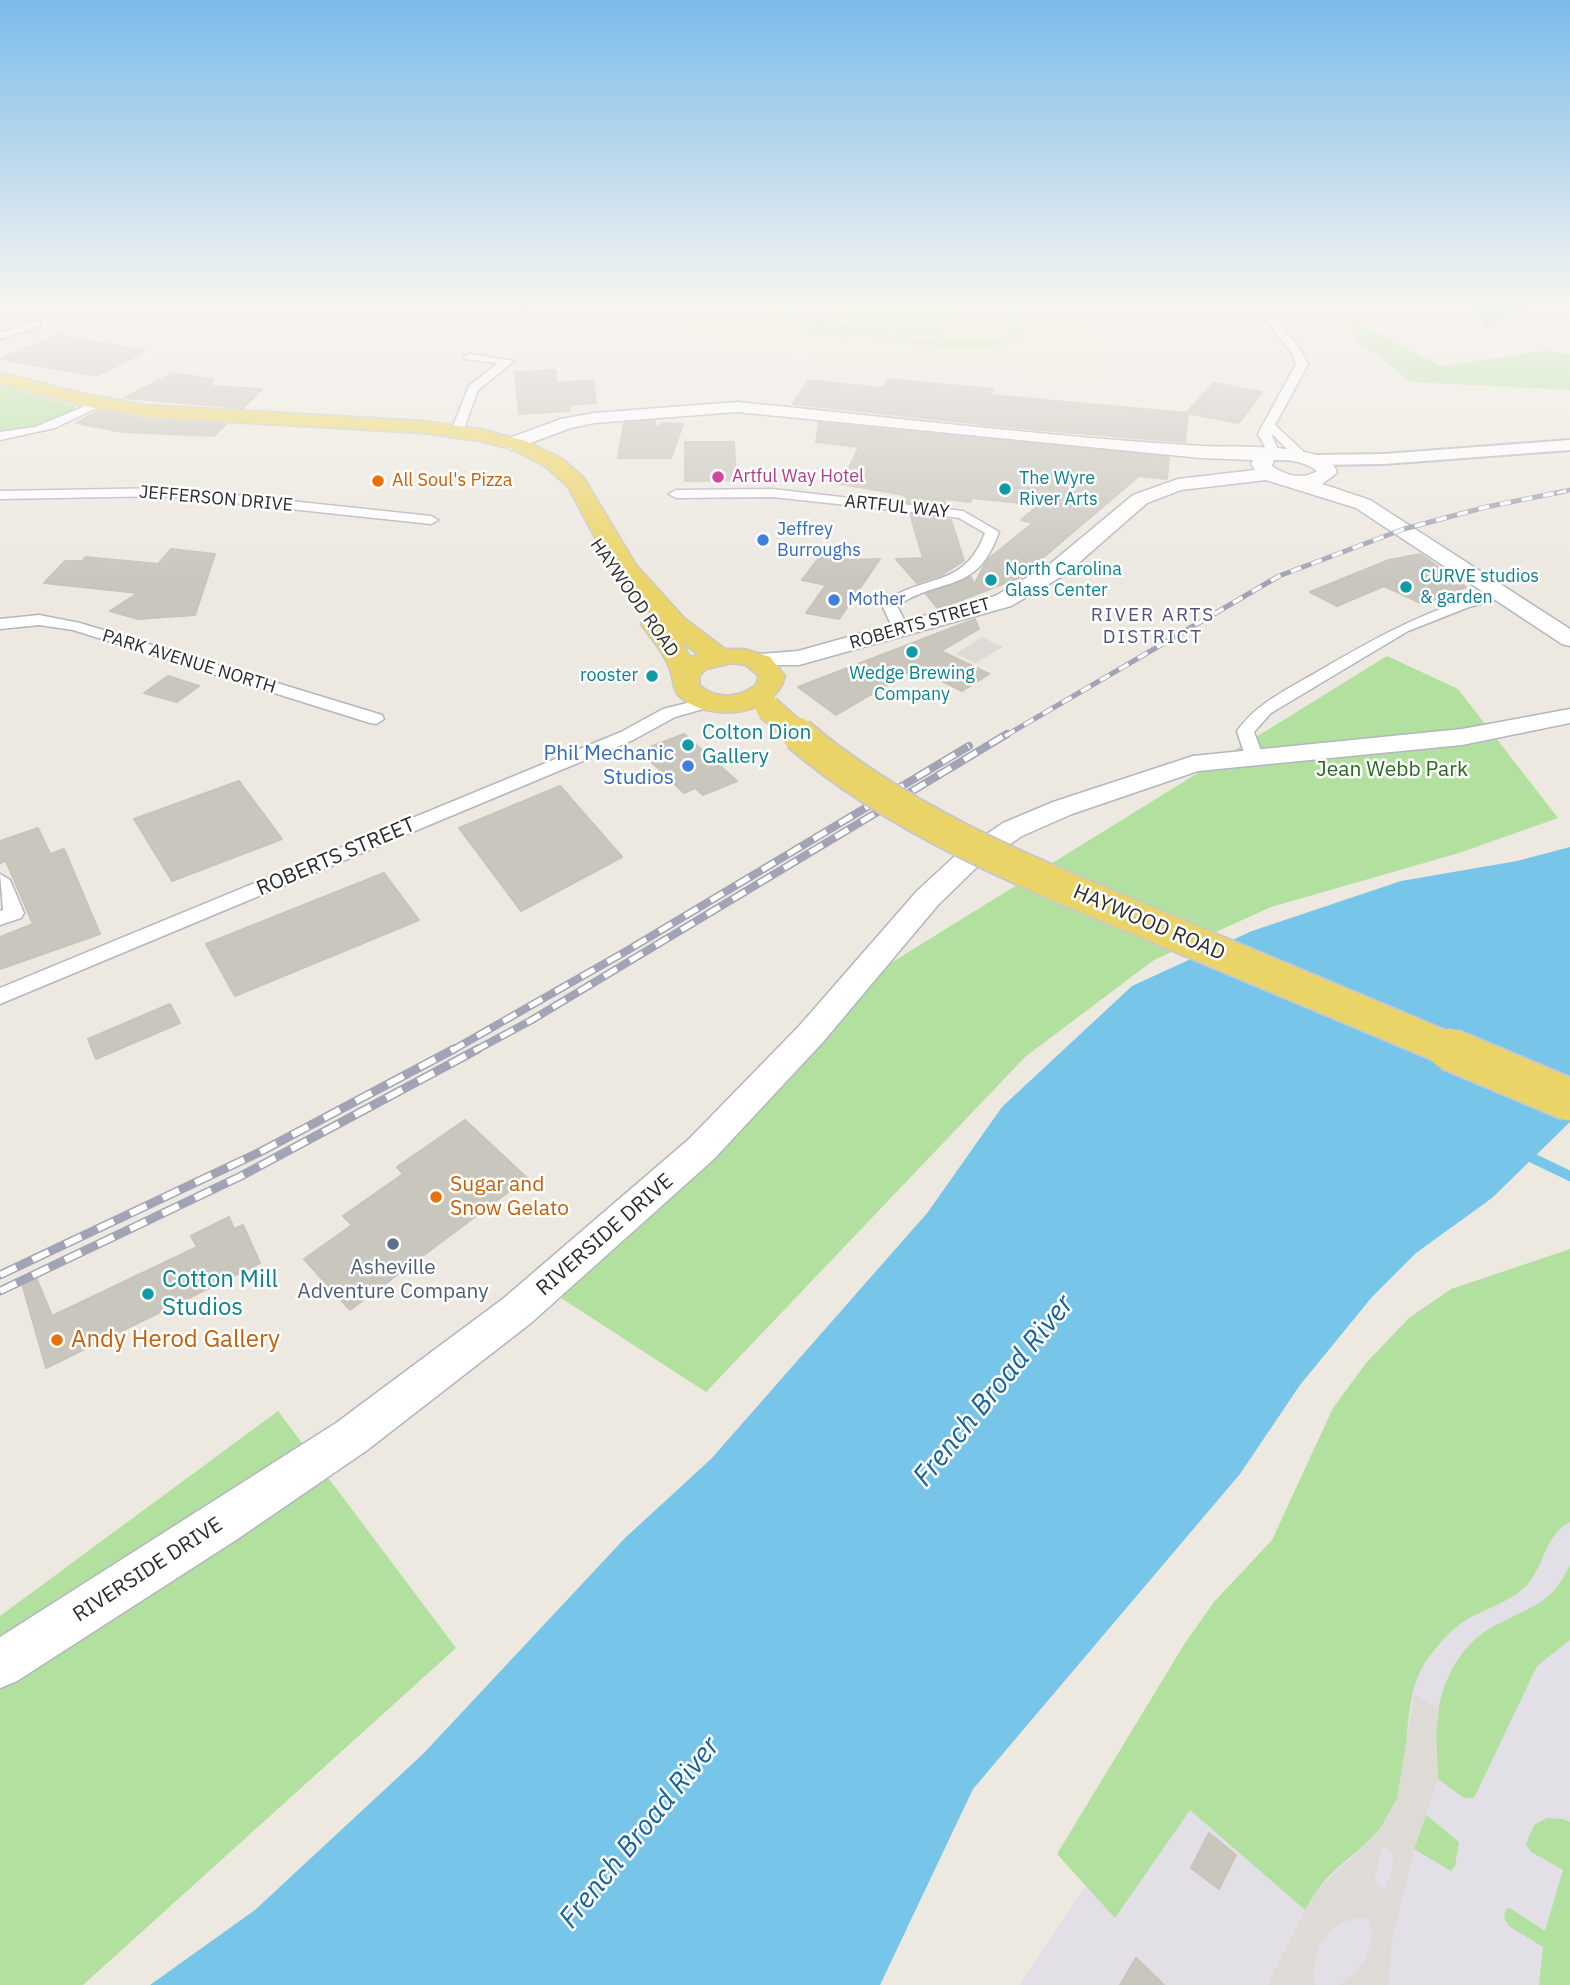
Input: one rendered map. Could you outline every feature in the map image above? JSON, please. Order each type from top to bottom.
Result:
[{"type":"main road","name":"HAYWOOD ROAD","points":[[71,397],[146,411],[457,430],[511,443],[545,457],[570,475],[589,501],[610,557],[671,645],[685,679]]},
{"type":"main road","points":[[511,443],[567,423],[594,418],[730,407],[1201,452],[1267,462],[1317,464],[1330,479],[1359,497],[1363,504]]},
{"type":"main road","points":[[1267,462],[1294,481],[1363,504],[1569,639]]},
{"type":"main road","name":"ROBERTS STREET","points":[[772,665],[968,613],[1024,591],[1058,569],[1140,499],[1178,485],[1267,462]]},
{"type":"main road","points":[[1294,481],[1315,480],[1317,464]]},
{"type":"main road","name":"HAYWOOD ROAD","points":[[610,557],[690,639],[719,656]]},
{"type":"main road","points":[[719,656],[772,665],[769,688],[762,703],[711,702],[693,694],[685,679],[697,663],[719,656]]},
{"type":"main road","name":"HAYWOOD ROAD","points":[[762,703],[821,754],[904,808],[1009,864],[1570,1100]]},
{"type":"main road","name":"RIVERSIDE DRIVE","points":[[0,1664],[147,1572],[342,1443],[474,1346],[632,1213],[718,1134],[803,1044],[925,902],[967,860],[1026,822],[1105,793],[1168,775],[1193,764],[1462,737],[1570,716]]},
{"type":"main road","name":"RIVERSIDE DRIVE","points":[[1168,775],[1203,774],[1422,752],[1570,730]]},
{"type":"street","points":[[457,430],[470,397]]},
{"type":"street","points":[[1267,462],[1264,434],[1285,397]]},
{"type":"street","points":[[0,436],[25,433],[58,424],[99,404]]},
{"type":"street","points":[[1270,426],[1317,464],[1368,464],[1384,458],[1570,445]]},
{"type":"street","name":"JEFFERSON DRIVE","points":[[0,495],[168,492],[431,520]]},
{"type":"street","name":"ARTFUL WAY","points":[[677,494],[772,493],[922,509],[963,515],[992,532],[987,553],[957,580],[902,594],[890,605],[902,631]]},
{"type":"street","points":[[1254,756],[1247,743],[1245,731],[1265,709],[1403,628],[1464,604],[1502,594]]},
{"type":"street","name":"PARK AVENUE NORTH","points":[[0,624],[38,620],[75,626],[376,719]]},
{"type":"street","points":[[669,713],[685,679]]},
{"type":"street","name":"ROBERTS STREET","points":[[0,996],[627,736],[669,713],[711,702]]},
{"type":"street","points":[[0,880],[14,913],[0,918]]},
{"type":"shaded area","points":[[982,637],[1003,647],[976,663],[955,654]]},
{"type":"shaded area","points":[[1570,1416],[1570,1985],[1019,1985],[1334,1513]]},
{"type":"shaded area","points":[[1414,1694],[1439,1709],[1436,1734],[1438,1779],[1414,1849],[1393,1934],[1388,1985],[1338,1985],[1351,1977],[1366,1958],[1373,1932],[1367,1919],[1361,1917],[1342,1923],[1330,1931],[1319,1945],[1313,1973],[1316,1985],[1267,1985],[1315,1892],[1376,1835],[1397,1799]],"holes":[[[1383,1845],[1393,1853],[1392,1872],[1384,1890],[1377,1885],[1375,1876]]]},
{"type":"green space","points":[[0,397],[39,397],[76,406],[50,422],[0,433]]},
{"type":"green space","name":"Jean Webb Park","points":[[1387,656],[1458,689],[1558,818],[1459,853],[1271,907],[1154,960],[1025,1057],[706,1392],[544,1287],[881,969]]},
{"type":"green space","points":[[1570,1249],[1570,1522],[1555,1535],[1526,1586],[1512,1597],[1461,1624],[1429,1657],[1412,1694],[1403,1778],[1390,1815],[1368,1841],[1323,1882],[1305,1910],[1190,1810],[1115,1918],[1057,1854],[1185,1643],[1214,1602],[1272,1540],[1333,1408],[1366,1363],[1409,1318],[1451,1289]]},
{"type":"green space","points":[[278,1411],[456,1648],[83,1985],[0,1985],[0,1616]]},
{"type":"green space","points":[[1570,1564],[1570,1640],[1537,1666],[1474,1798],[1464,1798],[1438,1779],[1437,1721],[1449,1675],[1466,1649],[1477,1638],[1546,1597],[1563,1578]]},
{"type":"green space","points":[[1426,1815],[1459,1842],[1455,1866],[1451,1871],[1414,1849]]},
{"type":"green space","points":[[1547,1818],[1570,1822],[1570,1985],[1539,1985],[1543,1947],[1509,1926],[1504,1918],[1506,1909],[1510,1908],[1545,1931],[1563,1870],[1531,1852],[1526,1844],[1534,1825]]},
{"type":"water","name":"French Broad River","points":[[1570,847],[1570,1122],[1492,1198],[1416,1253],[1372,1297],[1300,1385],[1240,1474],[973,1789],[880,1985],[150,1985],[255,1910],[423,1754],[625,1538],[711,1459],[928,1212],[1002,1107],[1132,986],[1252,931],[1401,881],[1517,861]]},
{"type":"building","points":[[127,397],[254,397],[243,408],[124,398]]},
{"type":"building","points":[[517,397],[595,397],[596,403],[569,405],[570,411],[519,414]]},
{"type":"building","points":[[798,397],[1008,397],[1188,413],[1185,442],[1029,429],[793,404]]},
{"type":"building","points":[[1201,397],[1259,397],[1239,423],[1186,413]]},
{"type":"building","points":[[98,411],[146,420],[226,424],[214,436],[122,432],[76,423]]},
{"type":"building","points":[[655,421],[655,428],[663,423],[683,424],[671,458],[618,458],[624,423]]},
{"type":"building","name":"The Wyre River Arts","points":[[819,423],[1169,457],[1167,479],[1139,476],[1039,561],[1046,563],[1026,575],[938,609],[926,594],[971,577],[974,585],[987,560],[1033,523],[1021,520],[1039,505],[972,498],[970,502],[944,499],[946,506],[906,502],[904,495],[841,484],[859,447],[816,442]]},
{"type":"building","points":[[685,442],[734,442],[736,480],[685,481]]},
{"type":"building","points":[[910,514],[951,520],[964,561],[941,575],[917,583],[896,559],[923,558]]},
{"type":"building","points":[[171,549],[215,554],[195,615],[138,619],[110,611],[138,593],[44,583],[65,561],[82,561],[86,557],[158,564]]},
{"type":"building","points":[[1420,554],[1466,587],[1423,604],[1384,586],[1337,606],[1310,592],[1389,560]]},
{"type":"building","name":"Mother","points":[[821,555],[851,560],[880,559],[839,619],[806,613],[826,585],[802,580]]},
{"type":"building","points":[[975,619],[979,629],[941,651],[989,674],[962,691],[916,668],[836,715],[798,687]]},
{"type":"building","points":[[168,676],[199,686],[177,702],[144,693]]},
{"type":"building","name":"Phil Mechanic Studios","points":[[684,734],[737,781],[703,795],[695,788],[684,793],[640,751]]},
{"type":"building","points":[[239,781],[282,839],[172,881],[134,819]]},
{"type":"building","points":[[560,786],[622,857],[521,911],[459,828]]},
{"type":"building","points":[[38,828],[50,854],[64,849],[100,934],[0,969],[0,937],[33,924],[6,861],[0,863],[0,841]]},
{"type":"building","points":[[384,873],[419,920],[235,996],[206,944]]},
{"type":"building","points":[[170,1004],[180,1023],[96,1059],[88,1039]]},
{"type":"building","name":"Sugar and Snow Gelato","points":[[465,1120],[527,1178],[350,1310],[304,1259],[352,1225],[343,1216],[403,1174],[397,1167]]},
{"type":"building","name":"Cotton Mill Studios","points":[[229,1217],[234,1229],[243,1225],[260,1263],[46,1368],[21,1280],[35,1275],[52,1316],[197,1247],[191,1236]]},
{"type":"building","points":[[1209,1833],[1236,1855],[1219,1889],[1191,1868]]},
{"type":"building","points":[[1136,1958],[1164,1985],[1120,1985]]},
{"type":"waterway","points":[[1522,1153],[1570,1176]]},
{"type":"railway","points":[[1564,492],[1570,490]]},
{"type":"railway","points":[[1005,736],[1279,576],[1404,529],[1486,507],[1564,492]]},
{"type":"railway","points":[[1557,493],[1564,492]]},
{"type":"railway","points":[[474,1051],[530,1021],[1007,734]]},
{"type":"railway","points":[[451,1051],[623,953],[969,746]]},
{"type":"railway","points":[[0,1275],[260,1152],[454,1049]]},
{"type":"railway","points":[[0,1291],[241,1176],[478,1049]]},
{"type":"place","name":"Artful Way Hotel","points":[[718,477]]},
{"type":"place","name":"All Soul's Pizza","points":[[378,481]]},
{"type":"place","name":"The Wyre River Arts","points":[[1005,489]]},
{"type":"place","name":"Jeffrey Burroughs","points":[[763,540]]},
{"type":"place","name":"North Carolina Glass Center","points":[[991,580]]},
{"type":"place","name":"CURVE studios & garden","points":[[1406,587]]},
{"type":"place","name":"Mother","points":[[834,600]]},
{"type":"place","name":"Wedge Brewing Company","points":[[912,652]]},
{"type":"place","name":"rooster","points":[[652,676]]},
{"type":"place","name":"Colton Dion Gallery","points":[[688,745]]},
{"type":"place","name":"Phil Mechanic Studios","points":[[688,766]]},
{"type":"place","name":"Sugar and Snow Gelato","points":[[436,1197]]},
{"type":"place","name":"Asheville Adventure Company","points":[[393,1244]]},
{"type":"place","name":"Cotton Mill Studios","points":[[148,1294]]},
{"type":"place","name":"Andy Herod Gallery","points":[[57,1340]]},
{"type":"district","name":"RIVER ARTS DISTRICT","points":[[1153,627]]}]
